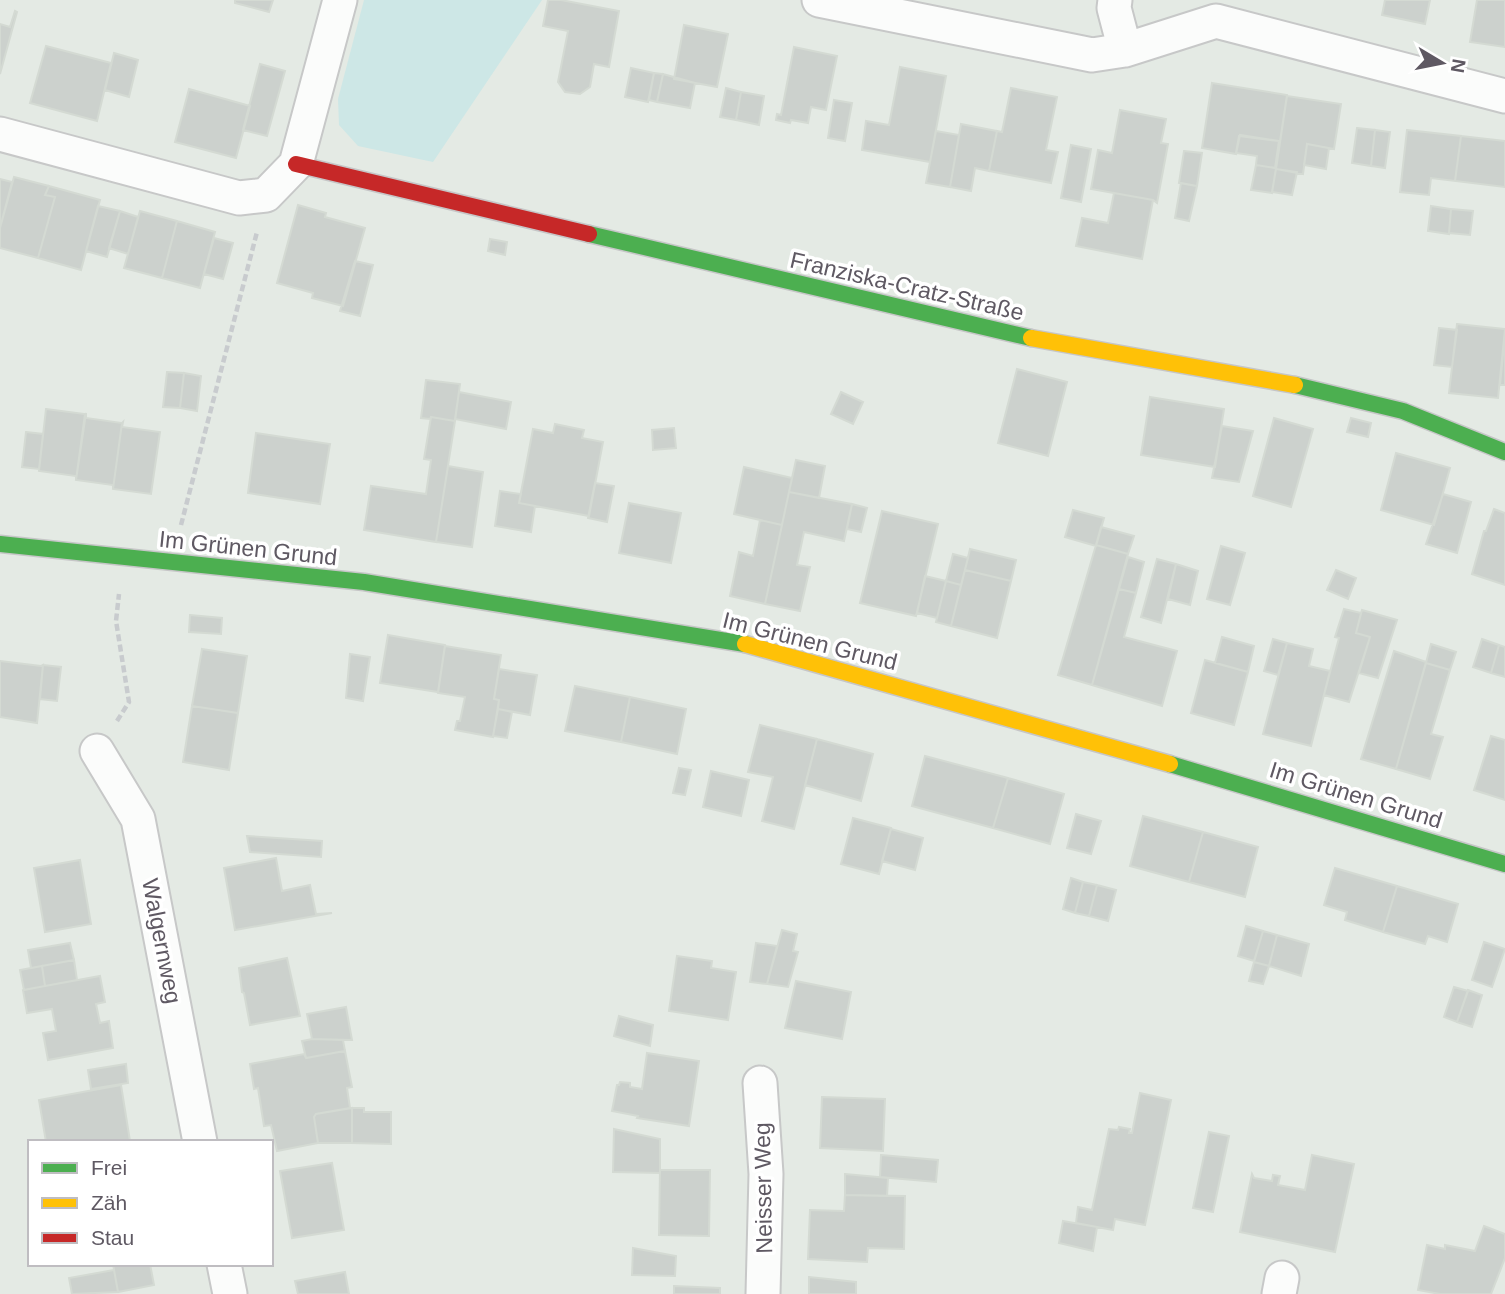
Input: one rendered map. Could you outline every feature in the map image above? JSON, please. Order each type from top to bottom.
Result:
[{"type":"street","points":[[0,134],[239,198],[266,195],[296,164],[340,0]]},
{"type":"street","points":[[819,0],[1092,55],[1125,50],[1216,21],[1505,96]]},
{"type":"street","points":[[1115,0],[1114,8],[1125,50]]},
{"type":"street","name":"Franziska-Cratz-Straße","points":[[296,164],[1003,333],[1289,383],[1403,411],[1505,452]]},
{"type":"street","name":"Im Grünen Grund","points":[[0,544],[364,583],[753,645],[1191,769],[1505,864]]},
{"type":"street","name":"Walgernweg","points":[[97,751],[138,819],[201,1140]]},
{"type":"street","name":"Neisser Weg","points":[[760,1083],[766,1174],[763,1294]]},
{"type":"street","points":[[224,1266],[230,1294]]},
{"type":"path","points":[[180,531],[266,195]]},
{"type":"path","points":[[97,751],[129,702],[116,621],[124,557]]},
{"type":"shaded area","points":[[364,0],[542,0],[433,162],[358,146],[339,125],[338,99]]},
{"type":"building","points":[[235,0],[273,0],[269,12],[235,3]]},
{"type":"building","points":[[548,0],[619,11],[609,67],[594,64],[590,87],[580,94],[565,92],[558,82],[568,31],[543,26]]},
{"type":"building","points":[[1385,0],[1430,0],[1425,24],[1382,15]]},
{"type":"building","points":[[1477,0],[1505,0],[1505,47],[1470,42]]},
{"type":"building","points":[[15,11],[17,12],[0,74],[0,24],[10,27]]},
{"type":"building","points":[[684,25],[728,34],[717,87],[674,79]]},
{"type":"building","points":[[46,46],[111,63],[97,121],[30,103]]},
{"type":"building","points":[[794,47],[837,56],[826,110],[811,107],[808,123],[776,120],[777,114],[781,115]]},
{"type":"building","points":[[114,53],[138,60],[129,97],[105,90]]},
{"type":"building","points":[[260,64],[285,71],[267,136],[243,130]]},
{"type":"building","points":[[900,67],[946,76],[930,162],[862,150],[866,121],[889,125]]},
{"type":"building","points":[[631,68],[654,73],[648,102],[625,97]]},
{"type":"building","points":[[654,73],[663,74],[657,102],[649,100]]},
{"type":"building","points":[[663,74],[695,83],[690,108],[657,102]]},
{"type":"building","points":[[1212,83],[1287,95],[1276,168],[1279,141],[1240,135],[1236,154],[1202,148]]},
{"type":"building","points":[[726,88],[741,92],[736,120],[720,117]]},
{"type":"building","points":[[1011,88],[1057,97],[1046,150],[1058,152],[1051,183],[989,171],[997,131],[1002,132]]},
{"type":"building","points":[[189,89],[250,106],[236,158],[175,142]]},
{"type":"building","points":[[741,92],[764,96],[759,125],[736,120]]},
{"type":"building","points":[[1287,96],[1341,104],[1334,149],[1307,144],[1303,174],[1276,169]]},
{"type":"building","points":[[834,100],[852,103],[845,141],[828,138]]},
{"type":"building","points":[[1120,110],[1166,119],[1161,143],[1168,144],[1157,203],[1153,200],[1091,189],[1098,150],[1112,153]]},
{"type":"building","points":[[961,124],[997,131],[989,171],[975,168],[971,191],[950,187]]},
{"type":"building","points":[[1357,128],[1375,130],[1371,166],[1352,163]]},
{"type":"building","points":[[1375,130],[1390,132],[1385,168],[1371,166]]},
{"type":"building","points":[[1407,130],[1461,136],[1455,181],[1431,178],[1429,195],[1400,192]]},
{"type":"building","points":[[936,131],[959,135],[950,187],[926,183]]},
{"type":"building","points":[[1239,136],[1279,141],[1275,168],[1256,165],[1257,156],[1236,153]]},
{"type":"building","points":[[1461,136],[1505,141],[1505,187],[1455,181]]},
{"type":"building","points":[[1307,144],[1329,148],[1326,169],[1304,165]]},
{"type":"building","points":[[1071,145],[1091,149],[1081,202],[1061,198]]},
{"type":"building","points":[[1184,151],[1202,153],[1197,186],[1179,183]]},
{"type":"building","points":[[1256,165],[1276,168],[1272,193],[1251,190]]},
{"type":"building","points":[[1276,169],[1297,172],[1292,195],[1272,192]]},
{"type":"building","points":[[14,177],[49,186],[45,195],[55,197],[38,258],[0,248],[0,228]]},
{"type":"building","points":[[0,179],[12,182],[0,228]]},
{"type":"building","points":[[1181,183],[1197,186],[1189,221],[1175,218]]},
{"type":"building","points":[[49,186],[100,200],[81,270],[38,258],[55,197],[45,195]]},
{"type":"building","points":[[1114,193],[1153,200],[1142,259],[1076,246],[1082,218],[1108,223]]},
{"type":"building","points":[[298,205],[326,213],[325,217],[365,228],[343,306],[312,298],[313,293],[277,283]]},
{"type":"building","points":[[98,206],[120,211],[107,257],[86,251]]},
{"type":"building","points":[[1431,206],[1451,209],[1449,234],[1428,231]]},
{"type":"building","points":[[1451,209],[1473,211],[1470,235],[1449,233]]},
{"type":"building","points":[[120,211],[138,217],[128,254],[109,248]]},
{"type":"building","points":[[140,211],[177,221],[162,278],[124,268]]},
{"type":"building","points":[[177,221],[215,232],[200,288],[162,278]]},
{"type":"building","points":[[214,238],[233,243],[223,279],[204,274]]},
{"type":"building","points":[[490,239],[507,242],[505,255],[488,251]]},
{"type":"building","points":[[355,261],[373,265],[360,316],[340,311]]},
{"type":"building","points":[[1457,324],[1505,329],[1498,398],[1449,393]]},
{"type":"building","points":[[1439,328],[1457,330],[1452,367],[1434,365]]},
{"type":"building","points":[[1505,335],[1505,385],[1500,385]]},
{"type":"building","points":[[1017,369],[1067,382],[1048,456],[998,443]]},
{"type":"building","points":[[167,372],[184,373],[180,408],[163,407]]},
{"type":"building","points":[[184,373],[201,376],[197,411],[180,408]]},
{"type":"building","points":[[426,380],[460,384],[455,421],[421,418]]},
{"type":"building","points":[[459,392],[511,402],[506,429],[455,419]]},
{"type":"building","points":[[841,392],[863,402],[853,424],[831,414]]},
{"type":"building","points":[[1150,397],[1224,409],[1215,467],[1141,455]]},
{"type":"building","points":[[46,409],[85,414],[76,480],[76,476],[39,471]]},
{"type":"building","points":[[86,413],[86,418],[122,423],[113,489],[113,485],[76,480]]},
{"type":"building","points":[[431,417],[455,421],[436,542],[364,530],[371,486],[426,494],[431,460],[424,459]]},
{"type":"building","points":[[1274,418],[1313,429],[1291,507],[1253,496]]},
{"type":"building","points":[[1351,418],[1371,423],[1368,437],[1347,432]]},
{"type":"building","points":[[122,423],[122,427],[160,432],[151,494],[113,489]]},
{"type":"building","points":[[555,424],[584,430],[582,438],[603,442],[589,516],[519,503],[533,429],[553,433]]},
{"type":"building","points":[[1222,426],[1253,431],[1239,482],[1212,478]]},
{"type":"building","points":[[674,428],[676,448],[653,450],[652,430]]},
{"type":"building","points":[[26,432],[43,434],[39,469],[22,467]]},
{"type":"building","points":[[256,433],[330,444],[320,504],[248,493]]},
{"type":"building","points":[[1396,453],[1450,468],[1434,525],[1381,510]]},
{"type":"building","points":[[796,460],[825,466],[819,498],[789,492]]},
{"type":"building","points":[[448,466],[483,472],[472,547],[436,542]]},
{"type":"building","points":[[744,467],[792,478],[782,525],[734,514]]},
{"type":"building","points":[[595,483],[614,486],[607,522],[588,518]]},
{"type":"building","points":[[500,491],[521,494],[519,503],[535,506],[531,532],[495,526]]},
{"type":"building","points":[[789,492],[852,504],[844,541],[804,532],[797,565],[810,567],[800,611],[765,604]]},
{"type":"building","points":[[1443,494],[1471,502],[1457,553],[1426,544]]},
{"type":"building","points":[[629,503],[681,513],[671,563],[619,553]]},
{"type":"building","points":[[852,504],[867,508],[861,532],[847,529]]},
{"type":"building","points":[[1494,509],[1505,513],[1505,585],[1472,574],[1484,531]]},
{"type":"building","points":[[1073,510],[1104,518],[1096,546],[1065,537]]},
{"type":"building","points":[[882,511],[938,524],[916,616],[860,603]]},
{"type":"building","points":[[760,520],[782,525],[765,604],[730,596],[739,552],[753,556]]},
{"type":"building","points":[[1101,527],[1134,536],[1128,554],[1096,545]]},
{"type":"building","points":[[1096,545],[1128,554],[1092,685],[1058,675]]},
{"type":"building","points":[[1221,546],[1245,553],[1230,605],[1207,599]]},
{"type":"building","points":[[970,549],[1016,560],[1011,581],[965,570]]},
{"type":"building","points":[[953,554],[968,558],[961,585],[946,581]]},
{"type":"building","points":[[1128,557],[1144,562],[1136,593],[1119,589]]},
{"type":"building","points":[[1157,559],[1176,564],[1161,623],[1141,617]]},
{"type":"building","points":[[1176,564],[1198,571],[1190,605],[1168,599]]},
{"type":"building","points":[[965,570],[1011,581],[997,638],[951,626]]},
{"type":"building","points":[[1336,570],[1356,578],[1348,599],[1327,590]]},
{"type":"building","points":[[925,576],[946,581],[937,618],[917,613]]},
{"type":"building","points":[[946,581],[961,585],[951,626],[936,622]]},
{"type":"building","points":[[1119,589],[1136,593],[1124,637],[1177,651],[1162,706],[1092,685]]},
{"type":"building","points":[[1344,609],[1361,613],[1356,633],[1370,637],[1349,702],[1324,695],[1339,638],[1335,637]]},
{"type":"building","points":[[1362,610],[1397,620],[1378,678],[1359,673],[1370,637],[1356,633]]},
{"type":"building","points":[[190,615],[222,618],[221,634],[189,632]]},
{"type":"building","points":[[388,635],[445,645],[438,692],[380,683]]},
{"type":"building","points":[[1222,637],[1254,646],[1248,672],[1215,663]]},
{"type":"building","points":[[1273,639],[1287,643],[1278,675],[1264,671]]},
{"type":"building","points":[[1482,639],[1499,645],[1491,673],[1473,667]]},
{"type":"building","points":[[1287,643],[1313,649],[1309,666],[1330,671],[1311,746],[1263,734]]},
{"type":"building","points":[[1431,644],[1456,652],[1450,670],[1426,663]]},
{"type":"building","points":[[1499,645],[1505,647],[1505,677],[1491,673]]},
{"type":"building","points":[[445,646],[501,655],[494,699],[499,700],[493,737],[455,730],[457,721],[460,721],[465,697],[438,693]]},
{"type":"building","points":[[202,649],[247,656],[238,713],[192,706]]},
{"type":"building","points":[[1394,651],[1426,662],[1396,769],[1361,759]]},
{"type":"building","points":[[350,654],[370,657],[363,701],[346,698]]},
{"type":"building","points":[[1205,660],[1248,672],[1234,725],[1191,713]]},
{"type":"building","points":[[0,661],[43,665],[37,723],[0,717]]},
{"type":"building","points":[[1426,663],[1450,670],[1431,734],[1443,737],[1430,779],[1396,769]]},
{"type":"building","points":[[43,665],[61,667],[57,701],[40,699]]},
{"type":"building","points":[[499,669],[537,675],[530,715],[498,709],[499,700],[494,699]]},
{"type":"building","points":[[575,686],[630,697],[621,742],[565,731]]},
{"type":"building","points":[[630,697],[686,709],[677,754],[621,742]]},
{"type":"building","points":[[192,706],[238,713],[229,770],[183,762]]},
{"type":"building","points":[[498,709],[512,712],[507,738],[493,736]]},
{"type":"building","points":[[760,725],[817,739],[794,829],[762,821],[773,777],[748,772]]},
{"type":"building","points":[[1491,736],[1505,740],[1505,800],[1474,790]]},
{"type":"building","points":[[817,739],[873,754],[861,801],[805,785]]},
{"type":"building","points":[[925,756],[1008,778],[993,828],[912,806]]},
{"type":"building","points":[[679,768],[691,770],[685,795],[673,793]]},
{"type":"building","points":[[711,771],[749,780],[741,816],[703,807]]},
{"type":"building","points":[[1008,778],[1064,794],[1050,844],[993,828]]},
{"type":"building","points":[[1076,814],[1101,821],[1091,854],[1067,848]]},
{"type":"building","points":[[1143,816],[1203,832],[1189,882],[1130,866]]},
{"type":"building","points":[[853,818],[891,828],[879,874],[841,864]]},
{"type":"building","points":[[891,829],[923,838],[915,870],[882,861]]},
{"type":"building","points":[[1203,832],[1258,847],[1245,897],[1189,882]]},
{"type":"building","points":[[247,836],[322,841],[321,857],[250,852]]},
{"type":"building","points":[[276,858],[282,891],[310,885],[316,914],[332,913],[235,930],[224,868]]},
{"type":"building","points":[[80,860],[91,924],[45,932],[34,868]]},
{"type":"building","points":[[1335,868],[1397,886],[1383,932],[1345,920],[1347,912],[1324,905]]},
{"type":"building","points":[[1071,878],[1083,882],[1075,913],[1063,909]]},
{"type":"building","points":[[1083,882],[1097,885],[1089,916],[1075,913]]},
{"type":"building","points":[[1097,885],[1116,890],[1108,921],[1089,916]]},
{"type":"building","points":[[1397,886],[1458,904],[1447,942],[1428,936],[1425,944],[1383,932]]},
{"type":"building","points":[[1246,926],[1263,931],[1254,961],[1238,956]]},
{"type":"building","points":[[782,930],[797,934],[793,951],[798,952],[788,987],[767,984]]},
{"type":"building","points":[[1263,931],[1277,935],[1269,966],[1254,962]]},
{"type":"building","points":[[1277,935],[1309,944],[1301,976],[1269,966]]},
{"type":"building","points":[[1484,942],[1505,949],[1492,987],[1472,980]]},
{"type":"building","points":[[70,943],[74,960],[31,968],[28,950]]},
{"type":"building","points":[[756,943],[777,946],[767,984],[750,982]]},
{"type":"building","points":[[677,956],[712,961],[711,968],[736,972],[728,1020],[669,1011]]},
{"type":"building","points":[[287,958],[300,1016],[250,1025],[239,968]]},
{"type":"building","points":[[74,960],[77,980],[45,986],[42,966]]},
{"type":"building","points":[[1254,962],[1269,966],[1263,984],[1249,981]]},
{"type":"building","points":[[42,966],[45,986],[24,990],[20,970]]},
{"type":"building","points":[[100,976],[105,1002],[96,1004],[100,1023],[109,1021],[113,1048],[48,1060],[43,1033],[56,1031],[52,1009],[27,1013],[23,990]]},
{"type":"building","points":[[796,981],[851,992],[842,1039],[785,1028]]},
{"type":"building","points":[[1454,987],[1468,991],[1457,1022],[1444,1017]]},
{"type":"building","points":[[1468,990],[1482,995],[1472,1027],[1457,1022]]},
{"type":"building","points":[[346,1007],[352,1040],[312,1039],[307,1014]]},
{"type":"building","points":[[619,1016],[653,1025],[650,1046],[614,1036]]},
{"type":"building","points":[[343,1040],[345,1051],[306,1058],[302,1041]]},
{"type":"building","points":[[345,1051],[352,1087],[347,1088],[350,1108],[316,1114],[314,1117],[318,1143],[277,1151],[271,1125],[264,1126],[258,1088],[254,1089],[250,1064],[304,1054],[306,1058]]},
{"type":"building","points":[[647,1053],[699,1061],[689,1126],[612,1111],[620,1082],[642,1089]]},
{"type":"building","points":[[126,1064],[128,1083],[91,1089],[88,1070]]},
{"type":"building","points":[[121,1085],[130,1140],[46,1140],[39,1100]]},
{"type":"building","points":[[1140,1093],[1171,1100],[1145,1225],[1115,1219],[1113,1230],[1076,1223],[1078,1207],[1092,1210],[1109,1129],[1118,1130],[1119,1127],[1130,1129],[1129,1133],[1132,1133]]},
{"type":"building","points":[[822,1097],[885,1099],[883,1151],[820,1148]]},
{"type":"building","points":[[352,1108],[364,1108],[364,1112],[391,1112],[391,1144],[352,1143]]},
{"type":"building","points":[[352,1108],[352,1143],[318,1143],[314,1117],[316,1114]]},
{"type":"building","points":[[614,1129],[660,1139],[660,1173],[613,1172]]},
{"type":"building","points":[[1209,1132],[1229,1136],[1213,1212],[1193,1208]]},
{"type":"building","points":[[881,1155],[938,1160],[936,1182],[880,1177]]},
{"type":"building","points":[[1312,1155],[1354,1164],[1335,1252],[1240,1232],[1252,1174],[1254,1178],[1272,1181],[1273,1175],[1280,1176],[1278,1185],[1305,1190]]},
{"type":"building","points":[[332,1163],[344,1230],[292,1238],[280,1171]]},
{"type":"building","points":[[660,1170],[710,1170],[709,1236],[659,1235]]},
{"type":"building","points":[[845,1174],[888,1178],[887,1196],[845,1195]]},
{"type":"building","points":[[845,1195],[905,1196],[904,1249],[868,1248],[867,1262],[808,1259],[810,1210],[844,1211]]},
{"type":"building","points":[[1063,1221],[1097,1227],[1093,1251],[1059,1243]]},
{"type":"building","points":[[1484,1226],[1505,1234],[1505,1258],[1491,1294],[1440,1294],[1418,1290],[1427,1245],[1445,1249],[1445,1245],[1475,1251]]},
{"type":"building","points":[[633,1248],[676,1256],[675,1276],[632,1275]]},
{"type":"building","points":[[113,1266],[150,1266],[154,1285],[118,1292]]},
{"type":"building","points":[[114,1270],[118,1292],[72,1294],[69,1278]]},
{"type":"building","points":[[345,1272],[349,1294],[298,1294],[295,1281]]},
{"type":"building","points":[[809,1277],[856,1282],[856,1294],[809,1294]]},
{"type":"building","points":[[674,1286],[720,1288],[720,1294],[674,1294]]},
{"type":"traffic: fast","points":[[589,234],[1031,338]]},
{"type":"traffic: fast","points":[[1295,385],[1403,411],[1505,452]]},
{"type":"traffic: fast","points":[[0,544],[364,582],[745,644]]},
{"type":"traffic: fast","points":[[1170,764],[1505,864]]},
{"type":"traffic: slow","points":[[1031,338],[1295,385]]},
{"type":"traffic: slow","points":[[745,644],[1170,764]]},
{"type":"traffic: jam","points":[[296,164],[589,234]]}]
